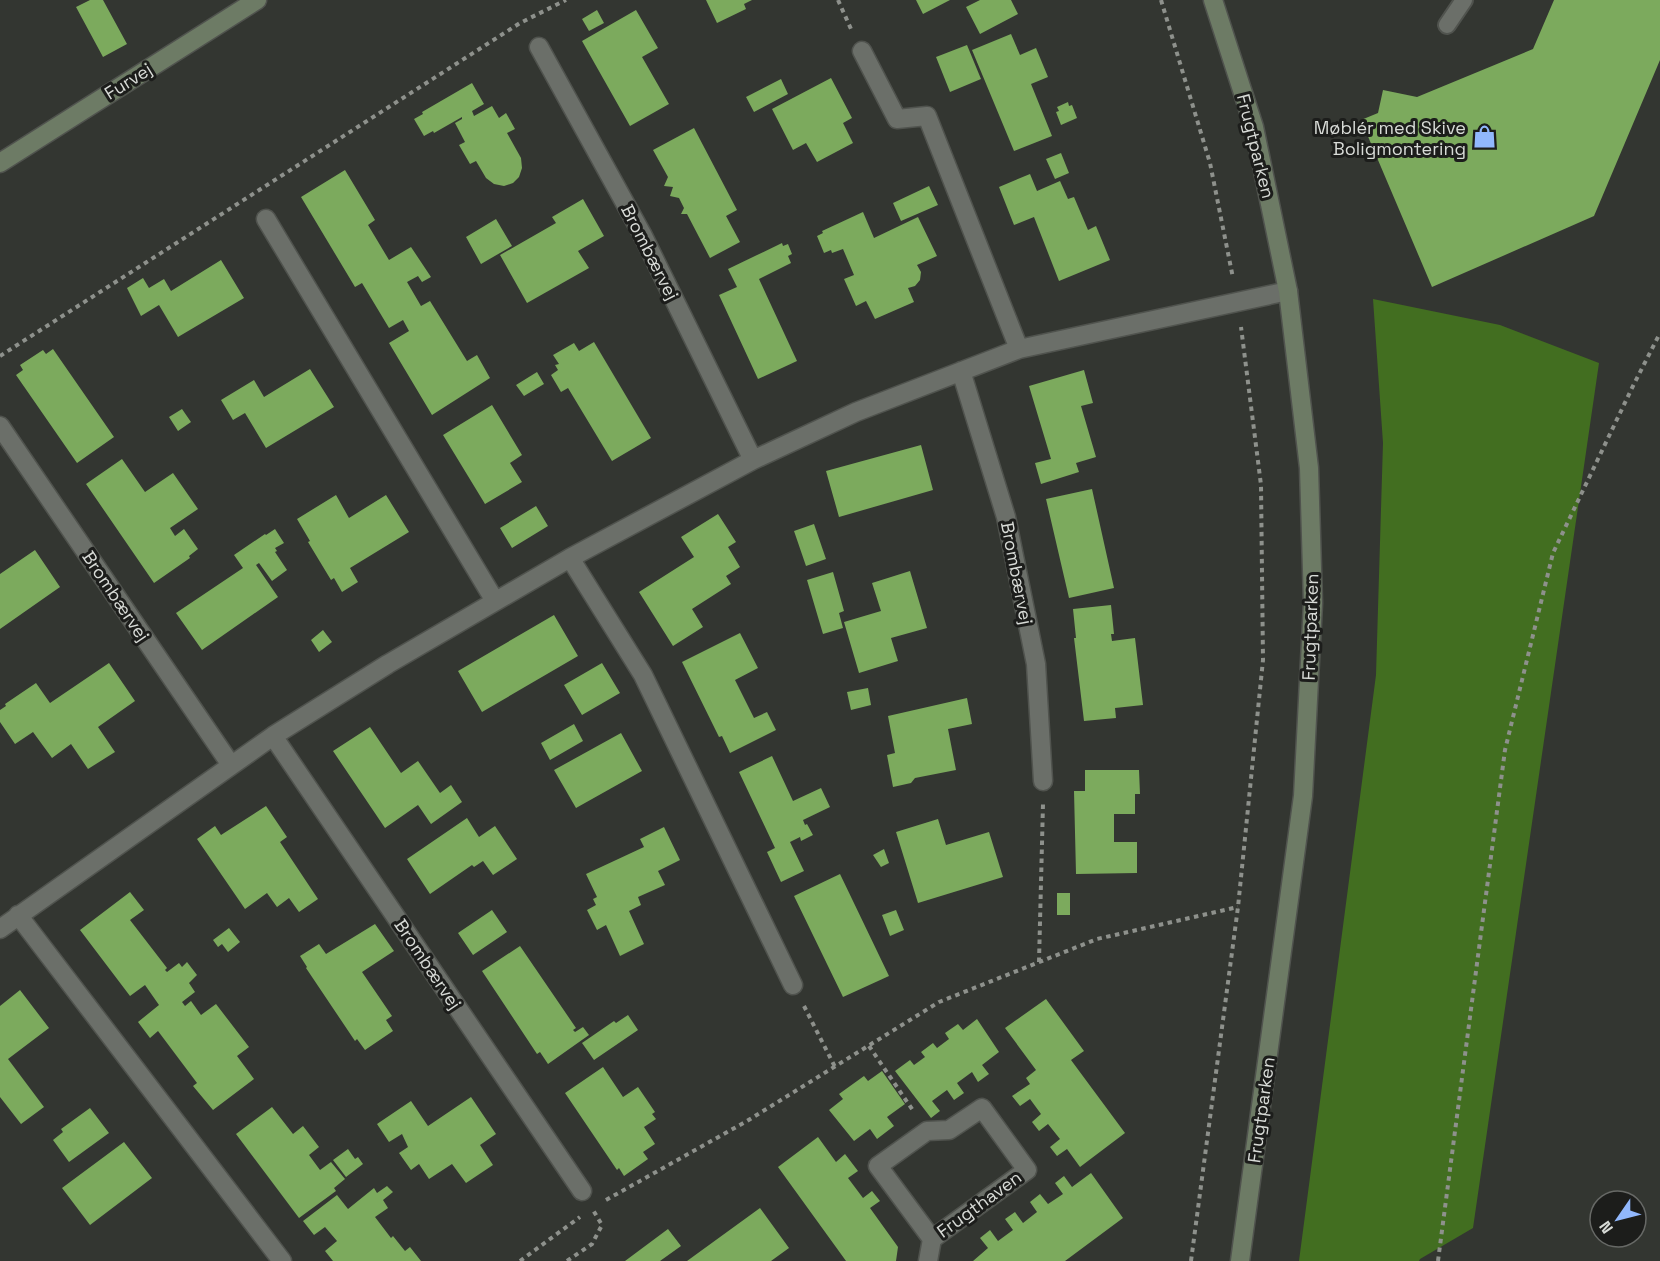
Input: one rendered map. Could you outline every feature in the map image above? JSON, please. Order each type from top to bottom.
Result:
[{"type":"street","name":"Furvej","points":[[0,163],[257,0]]},
{"type":"street","name":"Frugtparken","points":[[1213,0],[1254,127],[1288,291],[1309,468],[1313,603],[1303,796],[1240,1261]]},
{"type":"street","name":"Brombærvej","points":[[539,48],[642,234],[753,460]]},
{"type":"street","points":[[862,51],[897,119],[927,116],[1019,349]]},
{"type":"street","points":[[266,219],[495,601]]},
{"type":"street","points":[[0,929],[273,736],[388,664],[570,558],[753,460],[856,412],[1019,349],[1288,291]]},
{"type":"street","name":"Brombærvej","points":[[961,371],[1006,517],[1036,664],[1043,781]]},
{"type":"street","name":"Brombærvej","points":[[0,426],[231,765]]},
{"type":"street","points":[[570,558],[643,675],[793,985]]},
{"type":"street","name":"Brombærvej","points":[[273,736],[582,1191]]},
{"type":"street","points":[[18,915],[282,1261]]},
{"type":"street","name":"Frugthaven","points":[[928,1261],[932,1239],[1027,1170],[981,1108],[949,1130],[927,1131],[878,1166],[932,1239]]},
{"type":"lane","points":[[1447,25],[1464,0]]},
{"type":"path","points":[[0,356],[520,23],[566,0]]},
{"type":"path","points":[[837,0],[862,51]]},
{"type":"path","points":[[1161,0],[1210,163],[1237,301],[1261,485],[1263,660],[1238,907],[1191,1261]]},
{"type":"path","points":[[1438,1261],[1505,750],[1554,553],[1660,333]]},
{"type":"path","points":[[1039,962],[1043,781]]},
{"type":"path","points":[[520,1261],[592,1208],[747,1122],[939,1002],[1097,939],[1238,907]]},
{"type":"path","points":[[793,985],[835,1067]]},
{"type":"path","points":[[869,1046],[927,1131]]},
{"type":"path","points":[[567,1261],[592,1244],[602,1225],[582,1191]]},
{"type":"green space","points":[[1373,299],[1500,325],[1599,363],[1473,1228],[1419,1261],[1299,1261],[1376,675],[1383,443]]},
{"type":"building","points":[[90,0],[103,0],[127,44],[103,57],[76,7]]},
{"type":"building","points":[[706,0],[752,0],[744,4],[746,9],[717,23]]},
{"type":"building","points":[[916,0],[950,0],[923,14]]},
{"type":"building","points":[[980,0],[1011,0],[1018,14],[980,34],[966,7]]},
{"type":"building","points":[[1554,0],[1660,0],[1660,60],[1594,216],[1432,287],[1361,120],[1378,113],[1383,90],[1417,97],[1533,49]]},
{"type":"building","points":[[597,10],[604,23],[589,31],[582,19]]},
{"type":"building","points":[[636,10],[658,48],[642,57],[669,104],[630,126],[582,41]]},
{"type":"building","points":[[1011,34],[1020,55],[1036,48],[1048,77],[1031,84],[1052,136],[1014,151],[972,50]]},
{"type":"building","points":[[967,45],[981,79],[950,92],[936,57]]},
{"type":"building","points":[[831,78],[852,118],[843,123],[853,143],[817,162],[806,143],[793,150],[772,109]]},
{"type":"building","points":[[781,79],[788,94],[754,112],[746,97]]},
{"type":"building","points":[[472,83],[484,104],[472,111],[474,116],[492,106],[499,118],[506,113],[515,129],[507,133],[521,158],[522,168],[519,177],[513,183],[504,186],[494,184],[486,178],[476,161],[470,164],[459,145],[465,142],[455,123],[462,117],[424,136],[414,119]]},
{"type":"building","points":[[1068,102],[1069,106],[1072,105],[1077,118],[1061,125],[1056,112],[1059,111],[1057,107]]},
{"type":"building","points":[[694,128],[737,210],[726,216],[740,242],[710,258],[687,214],[681,214],[684,208],[679,198],[670,196],[673,187],[664,186],[668,177],[653,150]]},
{"type":"building","points":[[1061,153],[1069,173],[1055,179],[1046,159]]},
{"type":"building","points":[[345,170],[375,220],[368,225],[389,260],[411,247],[431,277],[422,282],[418,276],[407,282],[421,306],[430,301],[467,361],[477,355],[490,378],[432,415],[389,343],[409,331],[403,320],[389,328],[362,283],[355,287],[301,197]]},
{"type":"building","points":[[1030,174],[1037,191],[1060,181],[1068,199],[1074,197],[1088,230],[1096,226],[1110,260],[1059,281],[1034,217],[1014,225],[999,187]]},
{"type":"building","points":[[929,186],[938,205],[901,221],[893,203]]},
{"type":"building","points":[[583,199],[604,236],[578,251],[589,268],[527,303],[500,255],[556,223],[552,217]]},
{"type":"building","points":[[863,212],[874,238],[918,217],[937,256],[917,265],[921,272],[920,280],[915,286],[908,288],[914,302],[875,319],[866,301],[856,306],[844,279],[854,275],[843,249],[824,253],[817,236],[823,233],[822,231]]},
{"type":"building","points":[[496,219],[512,246],[481,264],[466,237]]},
{"type":"building","points":[[782,243],[783,246],[788,244],[792,254],[788,256],[791,263],[759,279],[797,361],[758,379],[719,295],[737,287],[728,269]]},
{"type":"building","points":[[221,260],[244,298],[178,337],[159,305],[141,316],[127,288],[143,278],[149,288],[164,279],[171,291]]},
{"type":"building","points":[[594,342],[651,438],[612,461],[568,388],[561,392],[551,375],[558,370],[555,365],[559,364],[553,355],[574,343],[579,351]]},
{"type":"building","points":[[53,349],[114,437],[77,463],[16,375],[23,370],[20,365],[43,350],[46,354]]},
{"type":"building","points":[[310,369],[334,407],[266,448],[245,413],[233,420],[221,400],[254,380],[264,397]]},
{"type":"building","points":[[1084,370],[1093,403],[1081,406],[1096,457],[1076,463],[1079,472],[1041,484],[1035,463],[1051,459],[1029,386]]},
{"type":"building","points":[[537,372],[544,384],[524,396],[516,385]]},
{"type":"building","points":[[492,405],[522,455],[510,463],[522,482],[485,504],[443,435]]},
{"type":"building","points":[[182,409],[191,422],[178,431],[169,417]]},
{"type":"building","points":[[921,445],[933,490],[839,517],[826,471]]},
{"type":"building","points":[[122,459],[145,492],[173,473],[198,509],[170,528],[175,536],[184,529],[198,549],[189,556],[190,558],[154,583],[86,484]]},
{"type":"building","points":[[1092,489],[1114,588],[1069,598],[1046,499]]},
{"type":"building","points":[[336,495],[349,518],[386,495],[409,532],[350,568],[358,582],[342,592],[334,578],[331,580],[297,519]]},
{"type":"building","points":[[536,506],[548,526],[512,548],[500,528]]},
{"type":"building","points":[[718,514],[736,542],[728,547],[740,567],[726,576],[731,584],[692,609],[703,627],[673,646],[639,592],[694,557],[681,537]]},
{"type":"building","points":[[814,524],[826,559],[806,566],[794,531]]},
{"type":"building","points":[[275,529],[284,543],[275,548],[277,551],[275,552],[287,570],[272,581],[259,563],[256,565],[278,597],[202,650],[176,613],[243,568],[234,555]]},
{"type":"building","points":[[35,550],[60,587],[0,629],[0,574]]},
{"type":"building","points":[[910,571],[927,628],[891,638],[898,661],[859,673],[844,622],[881,611],[872,583]]},
{"type":"building","points":[[833,572],[844,611],[839,613],[843,628],[823,634],[807,580]]},
{"type":"building","points":[[1111,605],[1114,634],[1111,634],[1112,641],[1135,638],[1143,705],[1115,708],[1116,718],[1084,721],[1074,638],[1076,638],[1073,609]]},
{"type":"building","points":[[554,615],[578,656],[482,712],[458,671]]},
{"type":"building","points":[[323,630],[332,642],[319,652],[311,640]]},
{"type":"building","points":[[740,633],[758,668],[735,680],[754,718],[767,712],[776,730],[730,753],[722,736],[719,737],[682,662]]},
{"type":"building","points":[[109,663],[135,701],[98,727],[115,752],[88,769],[71,744],[52,758],[33,732],[15,744],[0,722],[0,710],[6,706],[5,704],[36,683],[50,703]]},
{"type":"building","points":[[602,663],[620,693],[582,715],[564,685]]},
{"type":"building","points":[[868,688],[871,705],[851,710],[847,692]]},
{"type":"building","points":[[967,698],[972,724],[948,729],[956,770],[915,778],[911,783],[893,787],[887,755],[895,753],[888,716]]},
{"type":"building","points":[[574,724],[583,741],[550,760],[541,743]]},
{"type":"building","points":[[370,727],[401,773],[418,761],[440,793],[451,785],[462,802],[431,824],[418,805],[385,828],[333,751]]},
{"type":"building","points":[[621,733],[642,771],[576,808],[554,770]]},
{"type":"building","points":[[772,756],[793,801],[821,788],[830,807],[803,820],[813,835],[801,841],[800,837],[790,842],[804,871],[781,882],[767,852],[775,848],[739,772]]},
{"type":"building","points":[[1085,770],[1139,770],[1140,794],[1135,794],[1135,814],[1114,814],[1114,842],[1137,842],[1137,873],[1076,874],[1074,791],[1085,791]]},
{"type":"building","points":[[266,806],[287,837],[280,842],[318,899],[299,912],[289,898],[277,907],[267,893],[245,909],[197,839],[215,826],[221,835]]},
{"type":"building","points":[[467,818],[479,837],[495,826],[517,859],[493,875],[483,861],[474,867],[472,865],[430,894],[407,859]]},
{"type":"building","points":[[938,819],[946,845],[989,832],[1003,877],[918,903],[896,832]]},
{"type":"building","points":[[664,827],[680,860],[658,871],[665,885],[638,897],[641,905],[629,911],[644,944],[620,956],[606,925],[597,930],[587,910],[596,905],[593,899],[597,897],[586,874],[644,847],[640,839]]},
{"type":"building","points":[[884,849],[889,863],[881,867],[873,855]]},
{"type":"building","points":[[840,874],[889,976],[843,997],[794,896]]},
{"type":"building","points":[[130,892],[144,910],[130,920],[167,968],[165,970],[167,972],[179,963],[182,967],[187,962],[197,975],[189,983],[195,992],[182,1002],[185,1006],[191,1001],[201,1015],[216,1004],[249,1047],[237,1056],[254,1079],[213,1110],[193,1086],[197,1083],[158,1031],[150,1038],[138,1022],[159,1005],[145,985],[130,996],[80,930]]},
{"type":"building","points":[[1057,893],[1070,893],[1070,915],[1057,915]]},
{"type":"building","points":[[492,910],[507,932],[473,955],[458,933]]},
{"type":"building","points":[[896,910],[904,930],[890,936],[882,915]]},
{"type":"building","points":[[375,924],[394,951],[362,972],[392,1016],[386,1020],[393,1031],[365,1050],[357,1039],[355,1041],[300,956],[319,944],[326,954]]},
{"type":"building","points":[[229,928],[240,942],[228,952],[222,944],[218,947],[213,940]]},
{"type":"building","points":[[520,946],[576,1028],[573,1030],[575,1032],[583,1027],[589,1035],[548,1064],[540,1052],[537,1054],[482,971]]},
{"type":"building","points":[[20,990],[49,1028],[8,1059],[44,1107],[21,1124],[0,1097],[0,1006]]},
{"type":"building","points":[[1046,999],[1084,1051],[1071,1060],[1125,1133],[1080,1167],[1067,1149],[1057,1156],[1050,1147],[1060,1139],[1048,1124],[1039,1131],[1032,1122],[1041,1114],[1030,1099],[1020,1106],[1012,1096],[1030,1084],[1026,1078],[1036,1070],[1005,1028]]},
{"type":"building","points":[[628,1015],[638,1030],[594,1060],[582,1043],[614,1021],[616,1023]]},
{"type":"building","points":[[977,1019],[999,1052],[982,1065],[989,1074],[978,1082],[972,1072],[957,1083],[964,1093],[954,1100],[947,1090],[932,1101],[940,1111],[931,1118],[895,1071],[910,1060],[914,1065],[925,1057],[921,1052],[933,1043],[937,1048],[949,1039],[945,1033],[958,1024],[963,1030]]},
{"type":"building","points":[[603,1067],[623,1097],[638,1087],[655,1112],[652,1114],[656,1119],[644,1127],[655,1144],[643,1152],[648,1159],[624,1176],[619,1168],[617,1170],[565,1093]]},
{"type":"building","points":[[882,1071],[905,1104],[887,1117],[894,1126],[877,1139],[870,1129],[854,1141],[829,1110],[843,1099],[839,1094],[864,1076],[868,1081]]},
{"type":"building","points":[[471,1097],[496,1134],[480,1145],[493,1165],[466,1183],[452,1164],[429,1179],[419,1164],[411,1170],[399,1153],[408,1147],[402,1134],[389,1142],[377,1124],[411,1101],[428,1126]]},
{"type":"building","points":[[272,1107],[293,1134],[303,1126],[319,1147],[309,1155],[320,1170],[331,1162],[345,1179],[334,1188],[336,1191],[299,1218],[236,1134]]},
{"type":"building","points":[[90,1108],[109,1133],[69,1162],[53,1140],[63,1132],[61,1129]]},
{"type":"building","points":[[818,1137],[836,1162],[845,1154],[858,1171],[848,1178],[863,1198],[872,1191],[880,1201],[870,1208],[898,1247],[896,1261],[846,1261],[778,1167]]},
{"type":"building","points":[[124,1142],[152,1178],[90,1225],[62,1188]]},
{"type":"building","points":[[348,1149],[355,1159],[358,1157],[363,1164],[346,1177],[333,1160]]},
{"type":"building","points":[[1091,1173],[1123,1218],[1065,1261],[973,1261],[988,1248],[980,1238],[990,1230],[998,1241],[1013,1230],[1005,1219],[1015,1212],[1023,1223],[1037,1212],[1030,1202],[1040,1194],[1048,1204],[1063,1194],[1055,1183],[1064,1176],[1072,1187]]},
{"type":"building","points":[[387,1186],[393,1192],[383,1200],[388,1208],[375,1217],[391,1238],[393,1236],[405,1251],[410,1247],[421,1261],[333,1261],[325,1251],[337,1241],[325,1227],[314,1235],[303,1221],[337,1195],[348,1209],[374,1188],[377,1193]]},
{"type":"building","points":[[760,1208],[789,1248],[771,1261],[687,1261]]},
{"type":"building","points":[[668,1229],[681,1246],[660,1261],[625,1261]]},
{"type":"place","name":"Møblér med Skive Boligmontering","points":[[1484,137]]}]
